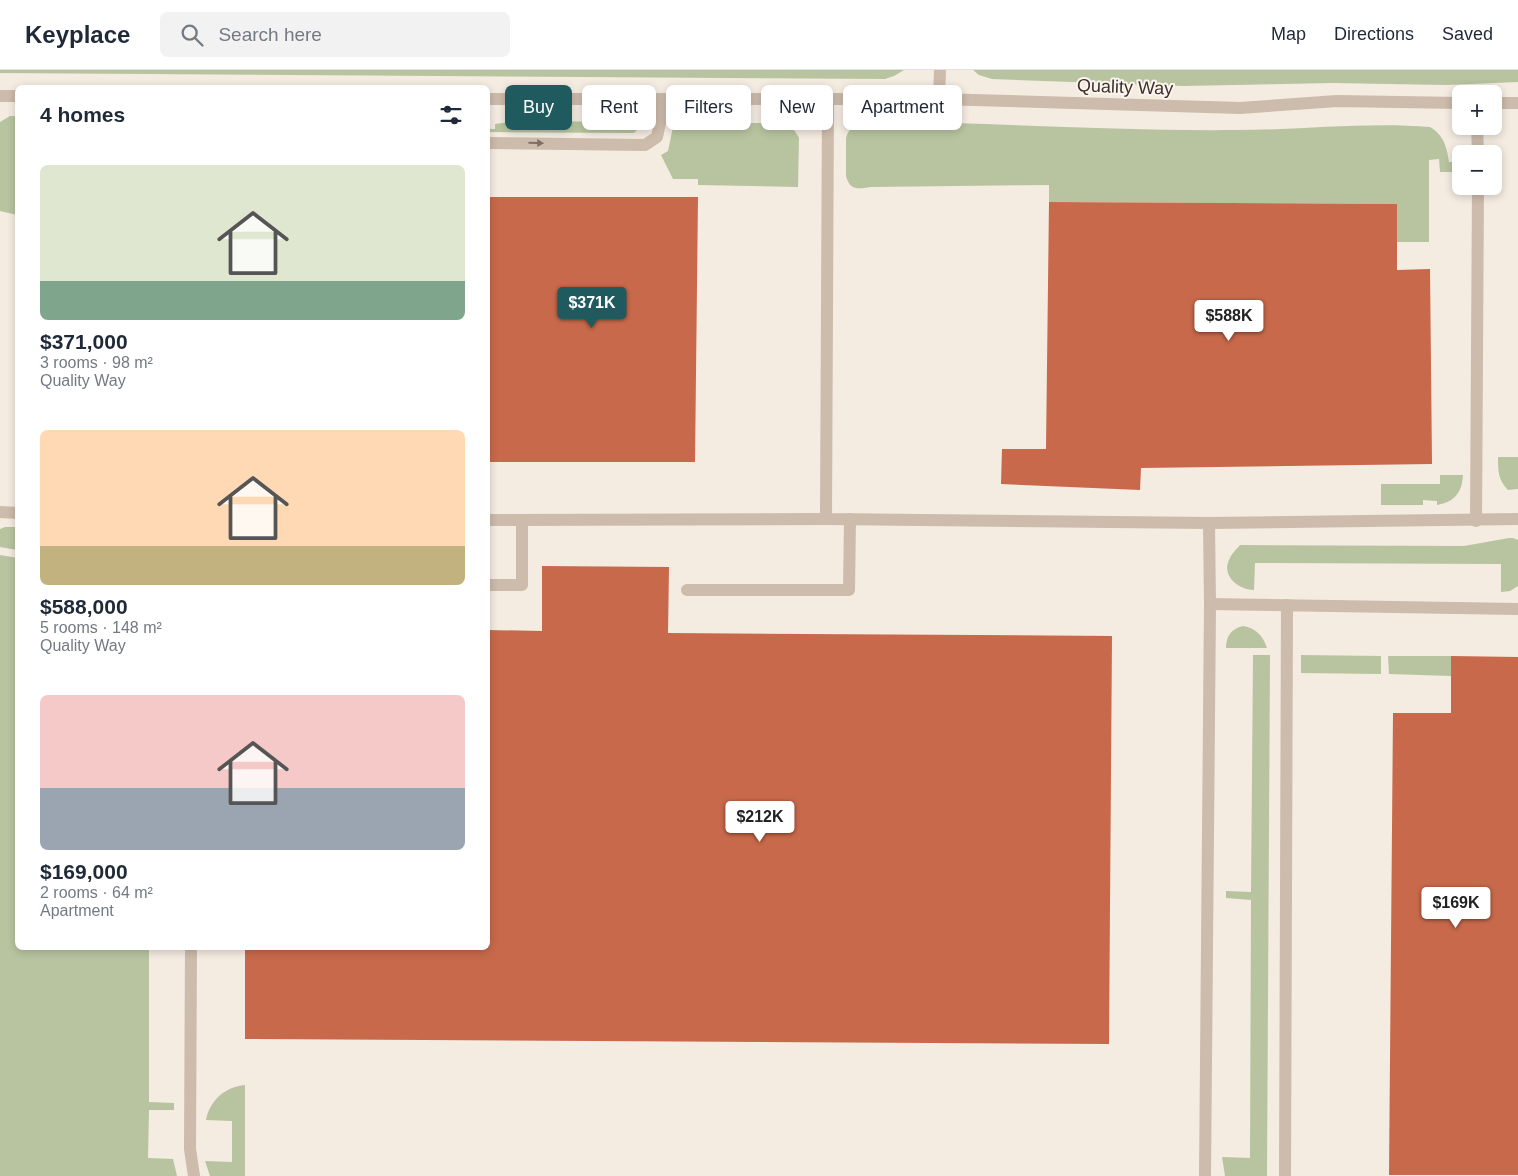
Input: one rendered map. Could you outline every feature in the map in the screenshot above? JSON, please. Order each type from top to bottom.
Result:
[{"type":"street","points":[[939,85],[940,70]]},
{"type":"street","points":[[0,96],[15,96]]},
{"type":"street","name":"Quality Way","points":[[490,99],[761,99]]},
{"type":"street","points":[[490,143],[645,145],[657,137],[660,123],[660,99]]},
{"type":"street","name":"Quality Way","points":[[962,100],[1240,108],[1337,101],[1452,103]]},
{"type":"street","points":[[1502,103],[1518,103]]},
{"type":"street","points":[[826,519],[828,130]]},
{"type":"street","points":[[1476,521],[1478,195]]},
{"type":"street","points":[[0,512],[15,512]]},
{"type":"street","points":[[687,590],[849,590],[850,519]]},
{"type":"street","points":[[490,520],[850,519],[1209,523],[1518,519]]},
{"type":"street","points":[[490,586],[522,585],[522,520]]},
{"type":"street","points":[[1205,1176],[1209,523]]},
{"type":"street","points":[[1210,604],[1518,609]]},
{"type":"street","points":[[1285,1176],[1287,605]]},
{"type":"street","points":[[191,950],[190,1149],[194,1176]]},
{"type":"green space","points":[[0,70],[904,70],[885,79],[0,73]]},
{"type":"green space","points":[[973,70],[1518,70],[1518,82],[1447,85],[1333,83],[1183,86],[992,79],[979,75]]},
{"type":"green space","points":[[10,116],[15,116],[15,215],[0,211],[0,122]]},
{"type":"green space","points":[[572,121],[582,122],[582,130],[637,130],[634,133],[490,132],[490,129],[495,129],[495,124],[505,123],[505,130],[572,130]]},
{"type":"green space","points":[[751,123],[761,123],[761,130],[794,130],[799,138],[798,187],[698,185],[698,179],[673,179],[661,155],[668,151],[672,130],[751,130]]},
{"type":"green space","points":[[962,123],[1201,130],[1261,130],[1382,125],[1430,127],[1439,134],[1444,142],[1449,162],[1452,162],[1452,172],[1440,172],[1439,159],[1429,160],[1429,242],[1397,242],[1397,204],[1049,202],[1049,185],[855,188],[852,187],[846,176],[846,138],[850,130],[962,130]]},
{"type":"green space","points":[[1498,457],[1518,457],[1518,489],[1508,490],[1502,483]]},
{"type":"green space","points":[[1440,475],[1463,475],[1459,491],[1453,499],[1437,505],[1437,501],[1423,500],[1423,505],[1381,505],[1381,484],[1440,484]]},
{"type":"green space","points":[[15,527],[15,550],[0,547],[0,529]]},
{"type":"green space","points":[[1509,538],[1518,540],[1518,586],[1510,591],[1501,592],[1501,564],[1255,563],[1254,590],[1237,584],[1229,576],[1227,570],[1231,556],[1240,545],[1464,546]]},
{"type":"green space","points":[[0,555],[15,558],[15,950],[149,950],[149,1102],[174,1103],[174,1110],[149,1110],[148,1158],[173,1159],[177,1176],[0,1176]]},
{"type":"green space","points":[[1243,626],[1258,633],[1267,648],[1226,648],[1230,634],[1235,629]]},
{"type":"green space","points":[[1253,655],[1270,655],[1267,1176],[1225,1176],[1222,1157],[1250,1158],[1251,900],[1226,898],[1226,891],[1251,892]]},
{"type":"green space","points":[[1301,655],[1381,656],[1381,674],[1301,673]]},
{"type":"green space","points":[[1388,656],[1451,656],[1451,676],[1389,674]]},
{"type":"green space","points":[[245,1085],[245,1176],[210,1176],[205,1161],[232,1162],[232,1121],[206,1120],[208,1113],[215,1101],[225,1092],[231,1088]]},
{"type":"building","points":[[490,197],[698,197],[695,462],[490,462]]},
{"type":"building","points":[[1049,202],[1397,204],[1397,270],[1430,269],[1432,464],[1141,468],[1140,490],[1001,484],[1002,449],[1046,449]]},
{"type":"building","points":[[542,566],[669,567],[668,633],[1112,636],[1109,1044],[245,1039],[245,950],[490,950],[490,630],[542,631]]},
{"type":"building","points":[[1451,656],[1518,657],[1518,1175],[1389,1175],[1393,713],[1451,713]]}]
